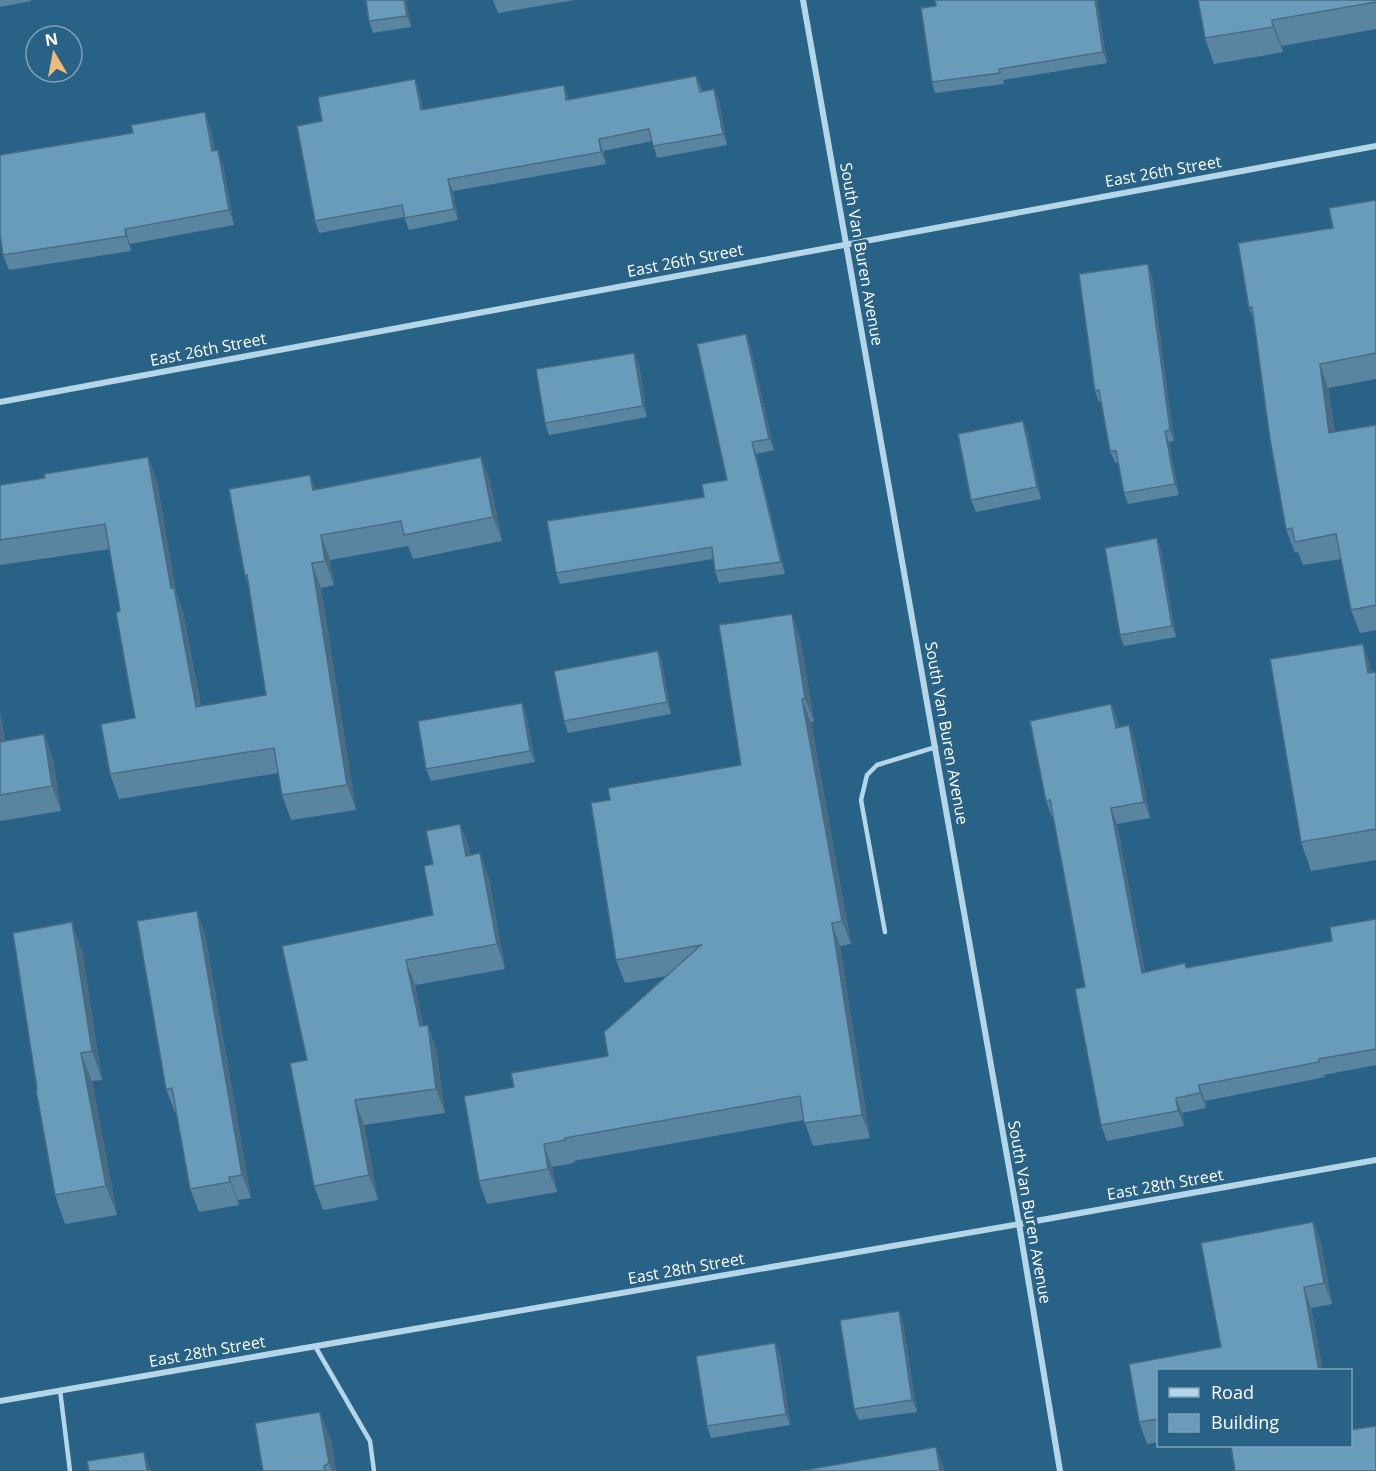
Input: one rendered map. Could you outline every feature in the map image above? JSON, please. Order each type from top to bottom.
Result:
[{"type":"street","name":"South Van Buren Avenue","points":[[803,0],[936,747],[1060,1471]]},
{"type":"street","name":"East 26th Street","points":[[0,402],[1376,146]]},
{"type":"street","name":"East 28th Street","points":[[0,1401],[1376,1160]]},
{"type":"lane","points":[[885,932],[861,800],[867,775],[878,765],[936,747]]},
{"type":"lane","points":[[315,1346],[370,1441],[374,1471]]},
{"type":"lane","points":[[60,1390],[70,1471]]},
{"type":"building","points":[[366,0],[404,0],[407,16],[369,21]]},
{"type":"building","points":[[935,0],[1095,0],[1103,52],[999,69],[1000,73],[932,82],[921,8],[936,6]]},
{"type":"building","points":[[1198,0],[1376,0],[1376,2],[1272,20],[1273,27],[1205,38]]},
{"type":"building","points":[[696,76],[700,92],[714,89],[723,134],[653,146],[649,129],[599,139],[601,152],[448,179],[454,209],[405,218],[402,205],[315,221],[297,126],[322,121],[318,97],[415,79],[421,110],[564,85],[566,100]]},
{"type":"building","points":[[205,112],[212,151],[218,150],[229,210],[125,229],[126,236],[3,255],[0,235],[0,155],[133,133],[131,125]]},
{"type":"building","points":[[1376,200],[1376,353],[1320,364],[1329,433],[1376,425],[1376,605],[1351,610],[1336,534],[1295,542],[1292,528],[1286,529],[1270,439],[1252,307],[1249,308],[1238,243],[1333,228],[1329,208]]},
{"type":"building","points":[[1148,264],[1170,430],[1165,431],[1175,484],[1124,493],[1116,451],[1110,451],[1099,390],[1095,391],[1079,274]]},
{"type":"building","points":[[746,334],[769,439],[752,442],[781,562],[715,571],[712,547],[556,573],[547,521],[704,497],[702,484],[727,480],[697,344]]},
{"type":"building","points":[[634,353],[643,406],[545,423],[536,369]]},
{"type":"building","points":[[1023,421],[1037,487],[971,500],[958,434]]},
{"type":"building","points":[[148,457],[171,588],[174,587],[196,707],[266,695],[247,575],[245,576],[229,489],[310,475],[313,490],[481,457],[493,517],[404,535],[401,521],[321,535],[325,561],[312,563],[347,785],[282,795],[274,748],[110,774],[101,724],[135,718],[116,613],[120,611],[105,524],[0,540],[0,485],[45,478],[44,474]]},
{"type":"building","points":[[1157,538],[1172,626],[1120,635],[1105,548]]},
{"type":"building","points":[[792,614],[805,699],[802,699],[842,921],[832,923],[862,1115],[804,1123],[800,1096],[565,1138],[566,1140],[544,1144],[548,1169],[479,1181],[464,1096],[514,1087],[511,1073],[608,1056],[604,1032],[701,945],[616,960],[591,803],[610,800],[608,788],[741,765],[719,625]]},
{"type":"building","points":[[1363,644],[1368,673],[1376,672],[1376,829],[1301,842],[1270,659]]},
{"type":"building","points":[[658,651],[667,702],[564,721],[554,671]]},
{"type":"building","points":[[522,703],[530,751],[426,769],[418,721]]},
{"type":"building","points":[[1111,704],[1116,728],[1129,725],[1144,802],[1111,808],[1142,973],[1185,963],[1186,968],[1332,941],[1330,927],[1376,919],[1376,1049],[1199,1085],[1200,1093],[1176,1098],[1178,1111],[1101,1125],[1075,989],[1085,987],[1050,800],[1046,801],[1030,721]]},
{"type":"building","points":[[44,734],[52,786],[0,795],[0,742]]},
{"type":"building","points":[[460,824],[466,856],[480,853],[497,944],[406,960],[420,1026],[428,1025],[436,1089],[355,1100],[369,1175],[314,1186],[290,1063],[307,1060],[282,946],[433,915],[424,866],[433,864],[426,831]]},
{"type":"building","points":[[197,911],[242,1175],[229,1177],[230,1182],[190,1189],[172,1088],[166,1089],[137,921]]},
{"type":"building","points":[[72,922],[92,1051],[81,1053],[106,1186],[55,1195],[36,1090],[13,933]]},
{"type":"building","points":[[1313,1222],[1324,1283],[1304,1287],[1319,1369],[1157,1369],[1157,1419],[1139,1422],[1129,1364],[1221,1347],[1201,1243]]},
{"type":"building","points":[[899,1311],[912,1400],[854,1409],[840,1320]]},
{"type":"building","points":[[775,1343],[786,1414],[707,1426],[696,1356]]},
{"type":"building","points":[[320,1412],[329,1463],[324,1466],[325,1471],[263,1471],[255,1423]]},
{"type":"building","points":[[1376,1426],[1376,1471],[1235,1471],[1231,1447],[1352,1447],[1352,1430]]},
{"type":"building","points":[[936,1447],[940,1471],[800,1471]]},
{"type":"building","points":[[144,1452],[147,1471],[89,1471],[87,1461]]}]
